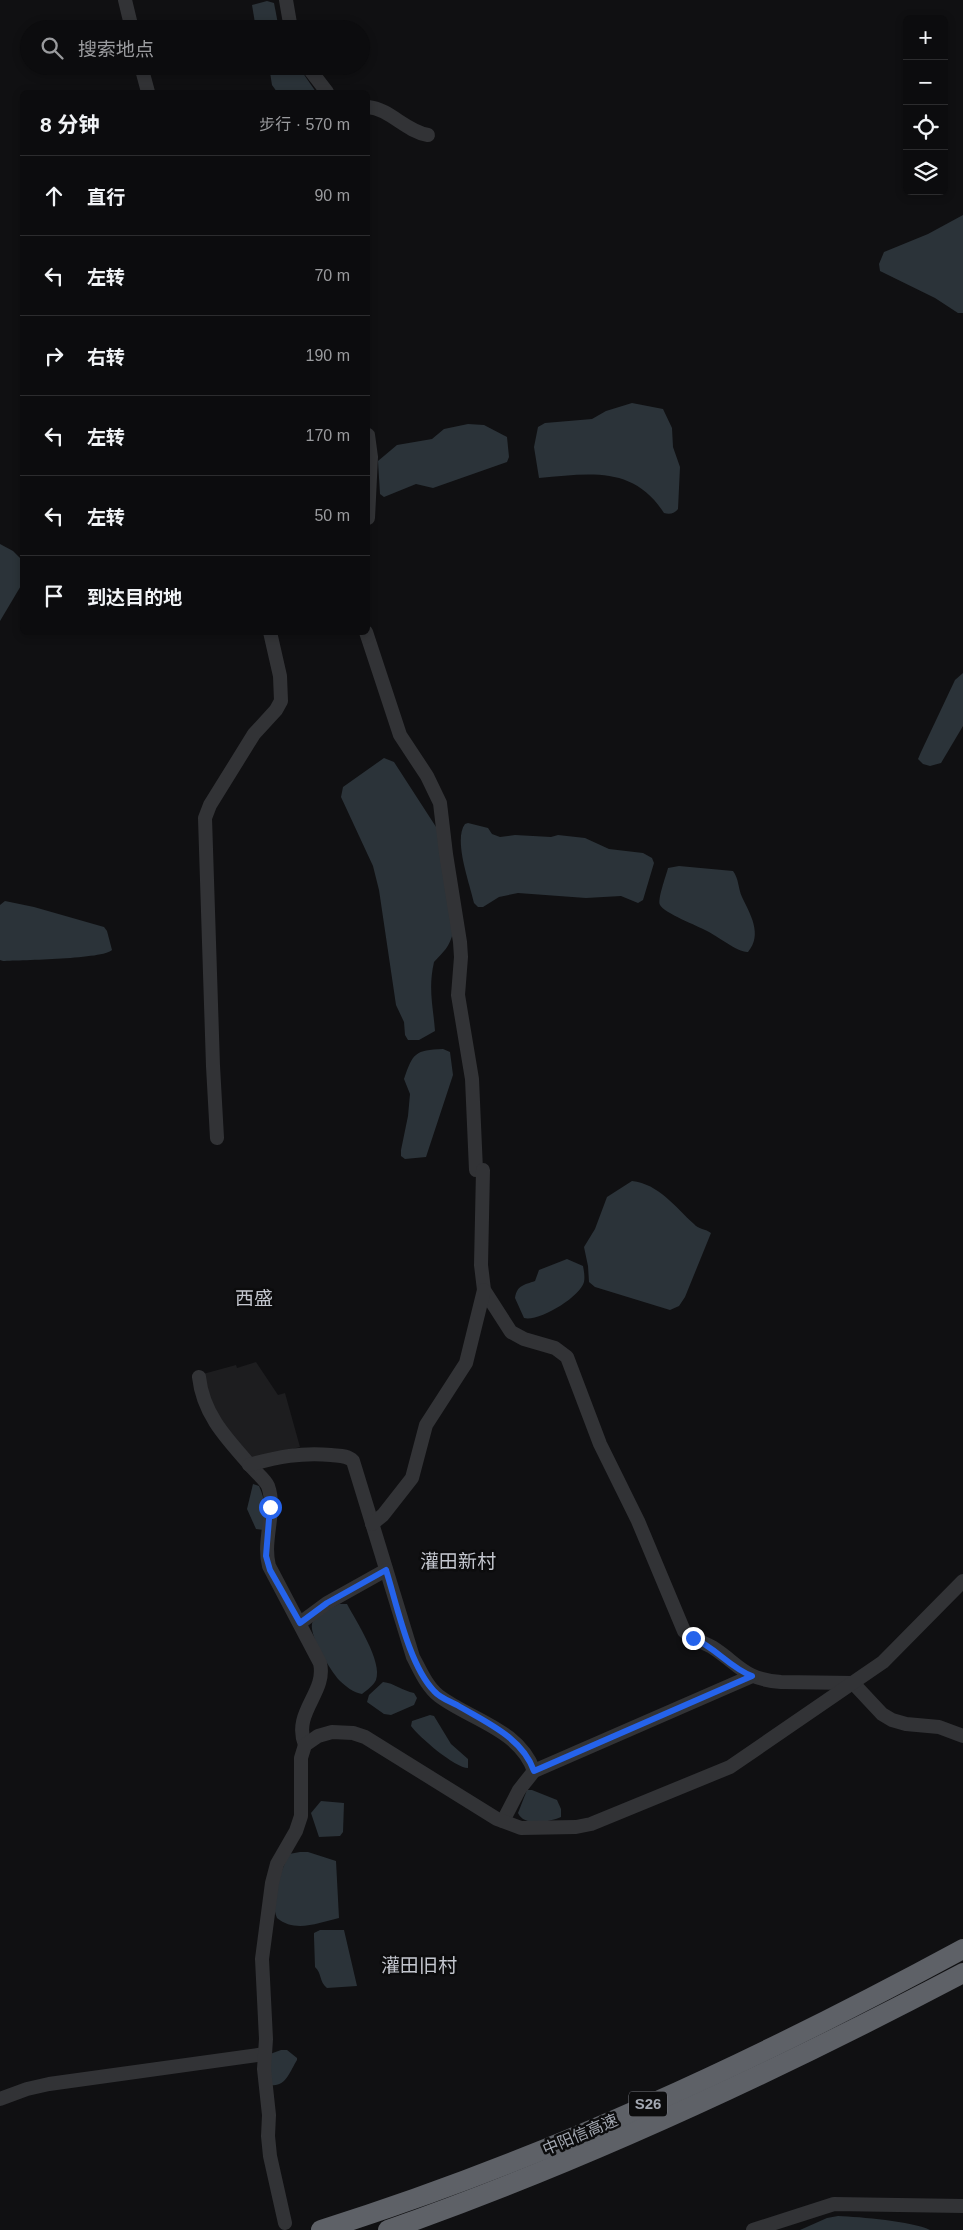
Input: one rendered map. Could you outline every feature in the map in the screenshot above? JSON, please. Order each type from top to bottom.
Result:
[{"type":"highway","name":"中阳信高速","points":[[321,2230],[492,2170],[621,2116],[821,2023],[963,1949]]},
{"type":"highway","name":"中阳信高速","points":[[388,2230],[499,2190],[678,2114],[830,2042],[963,1973]]},
{"type":"street","points":[[126,0],[130,20]]},
{"type":"street","points":[[286,0],[289,20]]},
{"type":"street","points":[[143,75],[147,90]]},
{"type":"street","points":[[314,75],[325,90]]},
{"type":"street","points":[[370,107],[377,109],[413,131],[428,135]]},
{"type":"street","points":[[370,450],[370,477]]},
{"type":"street","points":[[217,1138],[213,1066],[206,818],[210,805],[254,734],[281,701],[280,676],[271,635]]},
{"type":"street","points":[[367,635],[400,735],[427,776],[440,803],[460,942],[461,957],[458,995],[472,1079],[479,1170],[481,1265],[484,1290],[466,1364],[426,1425],[412,1478],[383,1515],[372,1524]]},
{"type":"street","points":[[484,1290],[511,1332],[524,1339],[556,1348],[567,1357],[600,1444],[638,1521],[684,1631],[713,1648],[744,1673],[781,1682],[853,1682],[866,1694],[882,1714],[892,1720],[906,1724],[939,1727],[963,1736]]},
{"type":"street","points":[[199,1377],[206,1409],[267,1484],[270,1507],[266,1552],[269,1566],[320,1663],[321,1675],[302,1722],[303,1738],[306,1745]]},
{"type":"street","points":[[250,1465],[278,1457],[310,1453],[350,1458],[353,1461],[414,1657],[433,1690],[505,1734],[532,1763],[534,1771]]},
{"type":"street","points":[[300,1623],[327,1603],[386,1570]]},
{"type":"street","points":[[286,2222],[268,2146],[269,2115],[264,2070],[262,1959],[274,1873],[296,1831],[301,1816],[301,1758],[306,1745],[318,1736],[332,1732],[353,1733],[365,1736],[503,1821],[526,1828],[566,1828],[591,1824],[730,1766],[887,1659],[963,1581]]},
{"type":"street","points":[[503,1821],[519,1790],[534,1771],[752,1676]]},
{"type":"street","points":[[0,2099],[27,2089],[49,2084],[265,2054]]},
{"type":"street","points":[[754,2230],[821,2206],[834,2204],[963,2206]]},
{"type":"shaded area","points":[[267,1],[274,3],[277,20],[254,20],[252,5]]},
{"type":"shaded area","points":[[270,75],[304,75],[315,90],[276,90],[272,85]]},
{"type":"shaded area","points":[[963,215],[963,313],[958,313],[935,298],[880,271],[879,264],[884,252],[928,234]]},
{"type":"shaded area","points":[[632,403],[663,409],[672,428],[673,447],[680,467],[678,509],[675,512],[670,514],[664,513],[652,498],[638,487],[624,480],[609,476],[575,475],[539,478],[534,447],[538,427],[545,423],[592,419],[606,411]]},
{"type":"shaded area","points":[[468,424],[484,425],[507,437],[509,457],[507,462],[433,488],[416,484],[384,497],[380,494],[378,461],[397,445],[432,439],[444,429]]},
{"type":"shaded area","points":[[0,544],[13,551],[20,558],[20,587],[0,621]]},
{"type":"shaded area","points":[[963,673],[963,726],[941,763],[930,766],[923,764],[918,759],[921,752],[955,680]]},
{"type":"shaded area","points":[[384,758],[394,762],[438,830],[453,932],[448,945],[434,962],[432,972],[431,997],[435,1031],[419,1040],[408,1040],[405,1035],[404,1022],[396,1005],[379,890],[373,866],[341,797],[343,787]]},
{"type":"shaded area","points":[[465,824],[488,828],[492,834],[500,837],[515,835],[551,837],[558,835],[585,838],[609,849],[643,853],[652,858],[654,863],[643,900],[638,903],[621,896],[586,898],[518,893],[499,897],[483,907],[478,907],[474,903],[462,851],[462,831]]},
{"type":"shaded area","points":[[679,866],[733,871],[754,924],[755,938],[748,952],[739,950],[707,931],[674,915],[660,905],[659,902],[668,868]]},
{"type":"shaded area","points":[[5,901],[34,907],[104,927],[107,931],[112,950],[106,953],[79,957],[0,960],[0,905]]},
{"type":"shaded area","points":[[443,1049],[450,1052],[453,1075],[426,1157],[405,1159],[401,1156],[401,1150],[408,1116],[410,1094],[404,1079],[410,1063],[416,1055],[426,1050]]},
{"type":"shaded area","points":[[632,1181],[642,1183],[658,1191],[696,1226],[711,1233],[685,1297],[679,1306],[670,1310],[595,1287],[589,1282],[584,1247],[595,1229],[607,1197]]},
{"type":"shaded area","points":[[567,1259],[583,1266],[584,1282],[581,1288],[567,1301],[549,1312],[531,1318],[524,1318],[515,1298],[517,1290],[535,1281],[539,1270]]},
{"type":"shaded area","points":[[256,1362],[278,1395],[285,1393],[300,1447],[250,1461],[216,1420],[203,1374],[236,1365],[237,1368]]},
{"type":"shaded area","points":[[253,1484],[259,1486],[263,1497],[265,1513],[264,1530],[256,1529],[247,1509]]},
{"type":"shaded area","points":[[339,1604],[347,1604],[368,1642],[376,1663],[376,1680],[362,1694],[350,1689],[339,1680],[325,1660],[313,1634],[312,1626],[315,1618]]},
{"type":"shaded area","points":[[383,1682],[414,1693],[417,1698],[414,1705],[391,1715],[384,1714],[367,1702],[369,1695]]},
{"type":"shaded area","points":[[430,1715],[434,1716],[451,1744],[468,1759],[468,1768],[462,1767],[446,1758],[411,1726],[412,1721]]},
{"type":"shaded area","points":[[527,1790],[532,1790],[557,1800],[561,1809],[561,1817],[531,1822],[521,1817],[518,1813]]},
{"type":"shaded area","points":[[321,1801],[344,1803],[343,1832],[340,1836],[319,1837],[311,1813]]},
{"type":"shaded area","points":[[308,1852],[336,1861],[339,1918],[307,1926],[299,1926],[284,1923],[277,1918],[274,1902],[280,1877],[289,1854]]},
{"type":"shaded area","points":[[320,1930],[344,1930],[357,1986],[327,1988],[323,1983],[315,1967],[314,1933]]},
{"type":"shaded area","points":[[287,2050],[297,2060],[284,2081],[271,2085],[270,2054]]},
{"type":"shaded area","points":[[838,2216],[899,2222],[930,2230],[800,2230],[827,2218]]},
{"type":"district","name":"西盛","points":[[254,1298]]},
{"type":"district","name":"灌田新村","points":[[458,1561]]},
{"type":"district","name":"灌田旧村","points":[[419,1965]]},
{"type":"route","points":[[270,1507],[266,1556],[270,1570],[300,1623],[327,1603],[386,1570],[414,1657],[428,1684],[438,1695],[511,1738],[532,1763],[534,1771],[752,1676],[744,1673],[713,1648],[693,1638]]}]
